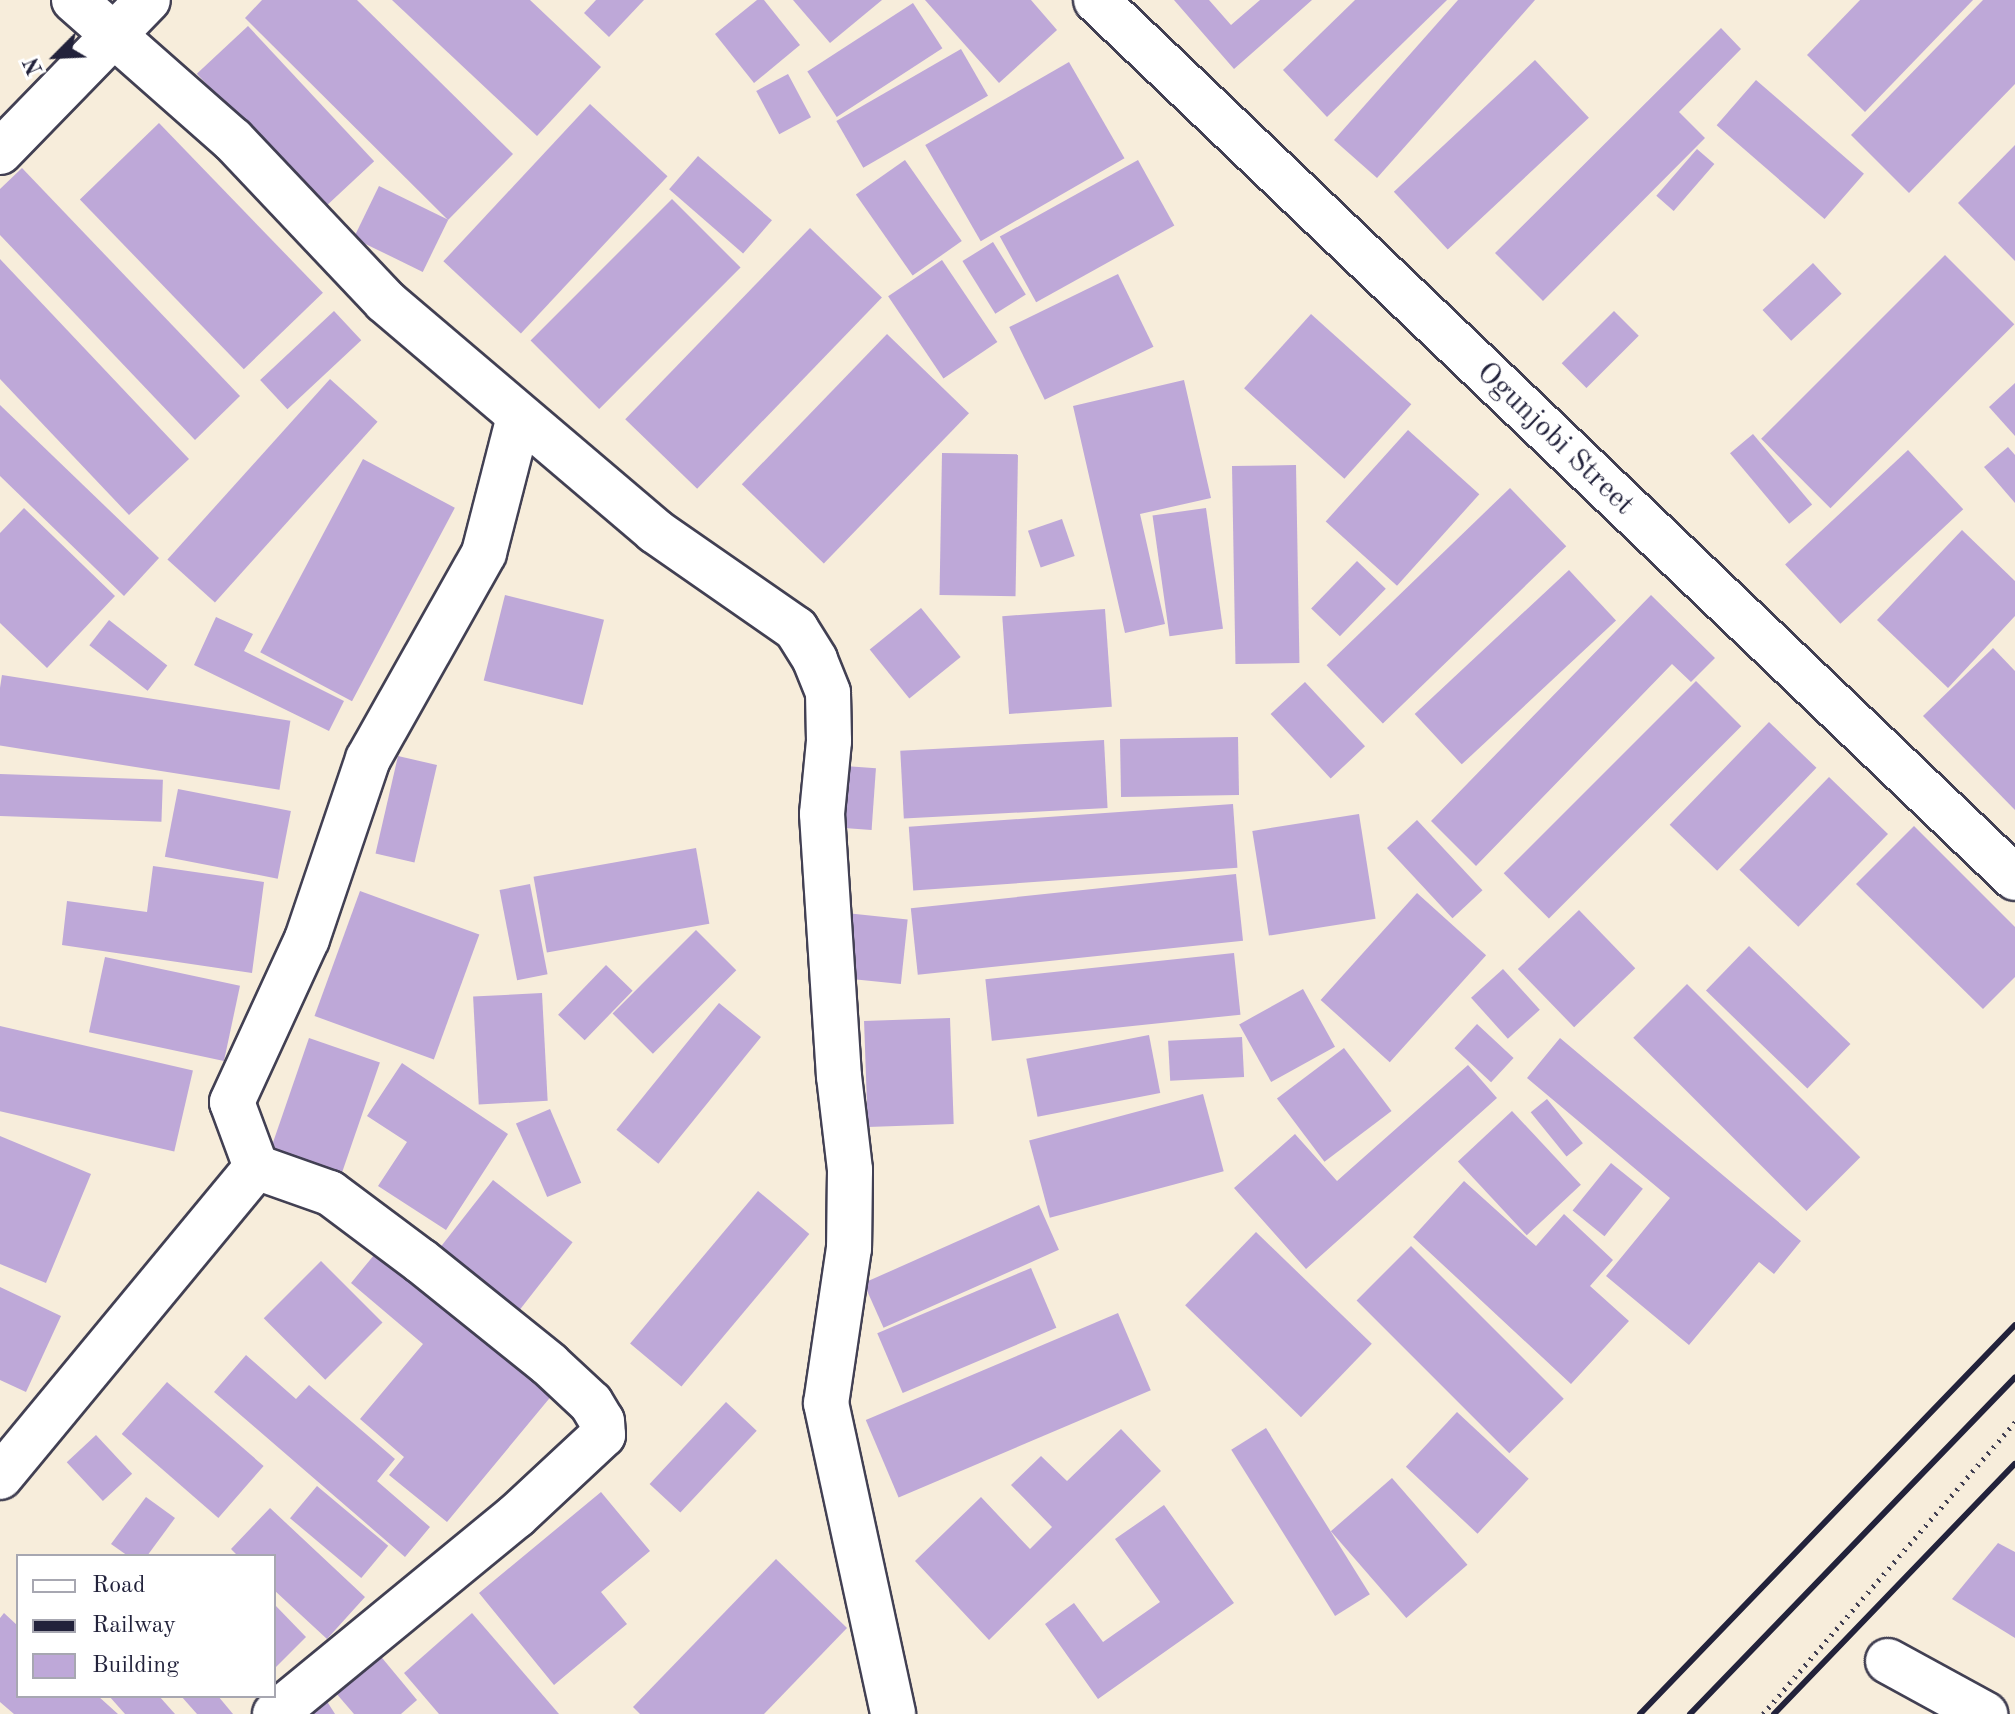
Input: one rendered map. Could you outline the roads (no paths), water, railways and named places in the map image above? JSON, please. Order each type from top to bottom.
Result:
[{"type":"street","points":[[74,0],[233,140],[385,301],[655,531],[796,629],[815,660],[828,693],[829,741],[822,814],[839,1076],[850,1170],[849,1248],[826,1403],[893,1714]]},
{"type":"street","points":[[0,152],[148,0]]},
{"type":"street","name":"Ogunjobi Street","points":[[1096,0],[2015,878]]},
{"type":"street","points":[[256,1167],[232,1102],[307,939],[368,759],[484,553],[519,417]]},
{"type":"street","points":[[0,1477],[256,1167]]},
{"type":"street","points":[[256,1167],[330,1193],[421,1261],[549,1364],[591,1403],[602,1421],[603,1435],[516,1516],[275,1714]]},
{"type":"street","points":[[1888,1661],[1985,1714]]},
{"type":"railway","points":[[1640,1714],[2015,1325]]},
{"type":"railway","points":[[1690,1714],[2015,1377]]},
{"type":"railway","points":[[1774,1714],[2015,1464]]}]
